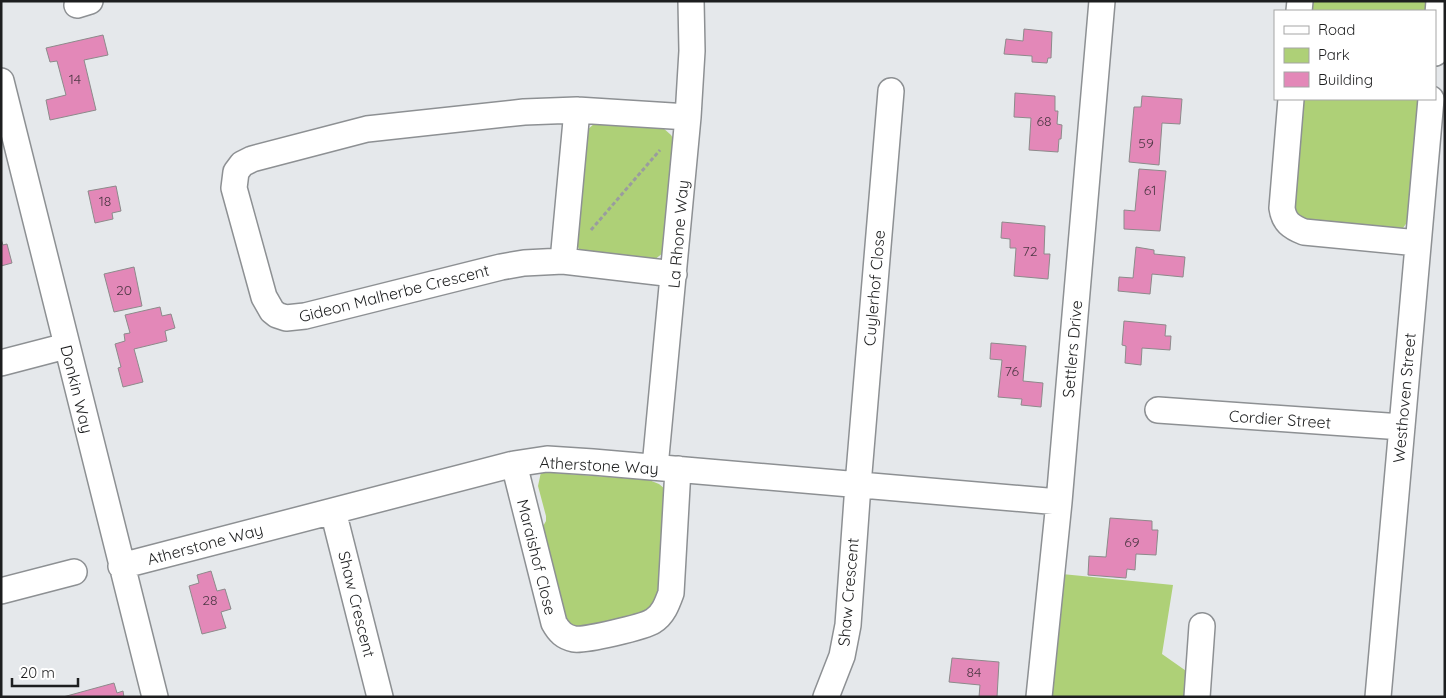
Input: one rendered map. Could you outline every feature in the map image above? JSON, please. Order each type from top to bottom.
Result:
[{"type":"street","name":"La Rhone Way","points":[[667,468],[674,274],[692,51],[691,1]]},
{"type":"street","name":"Settlers Drive","points":[[1039,697],[1059,502],[1102,1]]},
{"type":"street","points":[[1436,40],[1439,1]]},
{"type":"street","name":"Donkin Way","points":[[1,81],[155,697]]},
{"type":"street","name":"Cuylerhof Close","points":[[858,485],[891,91]]},
{"type":"street","points":[[1291,100],[1282,208],[1283,217],[1289,225],[1304,232],[1418,243]]},
{"type":"street","name":"Westhoven Street","points":[[1378,697],[1431,100]]},
{"type":"street","name":"Gideon Malherbe Crescent","points":[[674,274],[563,261],[524,263],[500,267],[305,316],[286,318],[272,311],[264,297],[239,209],[234,180],[236,172],[242,164],[252,159],[367,129],[524,112],[577,110],[688,118]]},
{"type":"street","points":[[563,261],[577,110]]},
{"type":"street","points":[[1,363],[66,346]]},
{"type":"street","name":"Cordier Street","points":[[1158,410],[1402,428]]},
{"type":"street","name":"Atherstone Way","points":[[121,566],[514,464],[547,459],[1059,502]]},
{"type":"street","name":"Maraishof Close","points":[[514,464],[554,623],[559,632],[577,640],[648,624],[660,615],[668,603],[671,593],[667,468]]},
{"type":"street","name":"Shaw Crescent","points":[[826,697],[842,656],[848,625],[858,485]]},
{"type":"street","name":"Shaw Crescent","points":[[333,510],[380,697]]},
{"type":"street","points":[[1,591],[74,572]]},
{"type":"street","points":[[1197,697],[1202,626]]},
{"type":"path","points":[[588,233],[664,146]]},
{"type":"green space","points":[[1309,1],[1430,1],[1429,10],[1308,10]]},
{"type":"green space","points":[[1301,100],[1422,100],[1408,221],[1403,228],[1395,231],[1303,221],[1293,209]]},
{"type":"green space","points":[[595,123],[662,127],[671,135],[675,142],[663,253],[654,260],[585,254],[579,249],[575,241],[586,131]]},
{"type":"green space","points":[[541,472],[649,480],[665,489],[661,599],[654,613],[580,634],[564,629],[538,535],[546,521],[538,486]]},
{"type":"green space","points":[[1062,574],[1173,585],[1162,654],[1189,673],[1188,697],[1049,697]]},
{"type":"building","points":[[1024,29],[1052,32],[1051,58],[1048,58],[1047,63],[1032,62],[1032,56],[1004,54],[1006,39],[1023,41]]},
{"type":"building","points":[[103,35],[108,55],[84,60],[96,110],[50,120],[46,100],[66,95],[57,61],[50,62],[46,48]]},
{"type":"building","points":[[1015,93],[1055,96],[1055,111],[1058,111],[1057,124],[1062,125],[1058,152],[1029,150],[1031,118],[1014,117]]},
{"type":"building","points":[[1142,96],[1182,99],[1180,124],[1162,123],[1159,165],[1129,162],[1134,107],[1141,107]]},
{"type":"building","points":[[1139,169],[1166,171],[1160,231],[1124,229],[1124,210],[1135,211]]},
{"type":"building","points":[[116,186],[121,211],[112,213],[113,219],[95,223],[88,191]]},
{"type":"building","points":[[1002,222],[1045,226],[1044,254],[1050,254],[1048,279],[1014,276],[1016,248],[1010,248],[1010,239],[1001,238]]},
{"type":"building","points":[[1,239],[3,245],[7,244],[12,263],[1,266]]},
{"type":"building","points":[[1136,247],[1154,250],[1154,254],[1185,257],[1183,277],[1152,274],[1150,294],[1118,291],[1119,277],[1133,278]]},
{"type":"building","points":[[134,267],[142,306],[114,312],[104,274]]},
{"type":"building","points":[[160,307],[162,316],[171,314],[175,328],[165,331],[167,341],[134,349],[143,382],[123,387],[118,368],[121,367],[115,344],[125,341],[124,334],[130,333],[125,315]]},
{"type":"building","points":[[1124,321],[1166,325],[1165,336],[1171,336],[1170,350],[1142,348],[1141,365],[1125,363],[1126,346],[1122,345]]},
{"type":"building","points":[[991,343],[1026,346],[1023,381],[1043,383],[1041,407],[1021,405],[1022,399],[998,397],[1002,360],[990,359]]},
{"type":"building","points":[[1110,518],[1152,521],[1152,530],[1158,530],[1156,555],[1136,554],[1135,570],[1127,569],[1126,578],[1088,575],[1089,556],[1106,557]]},
{"type":"building","points":[[211,571],[217,591],[225,589],[231,609],[221,612],[226,628],[202,634],[189,586],[199,583],[197,575]]},
{"type":"building","points":[[952,658],[999,662],[997,697],[979,697],[980,685],[949,682]]},
{"type":"building","points":[[114,683],[117,693],[123,691],[124,697],[63,697]]}]
